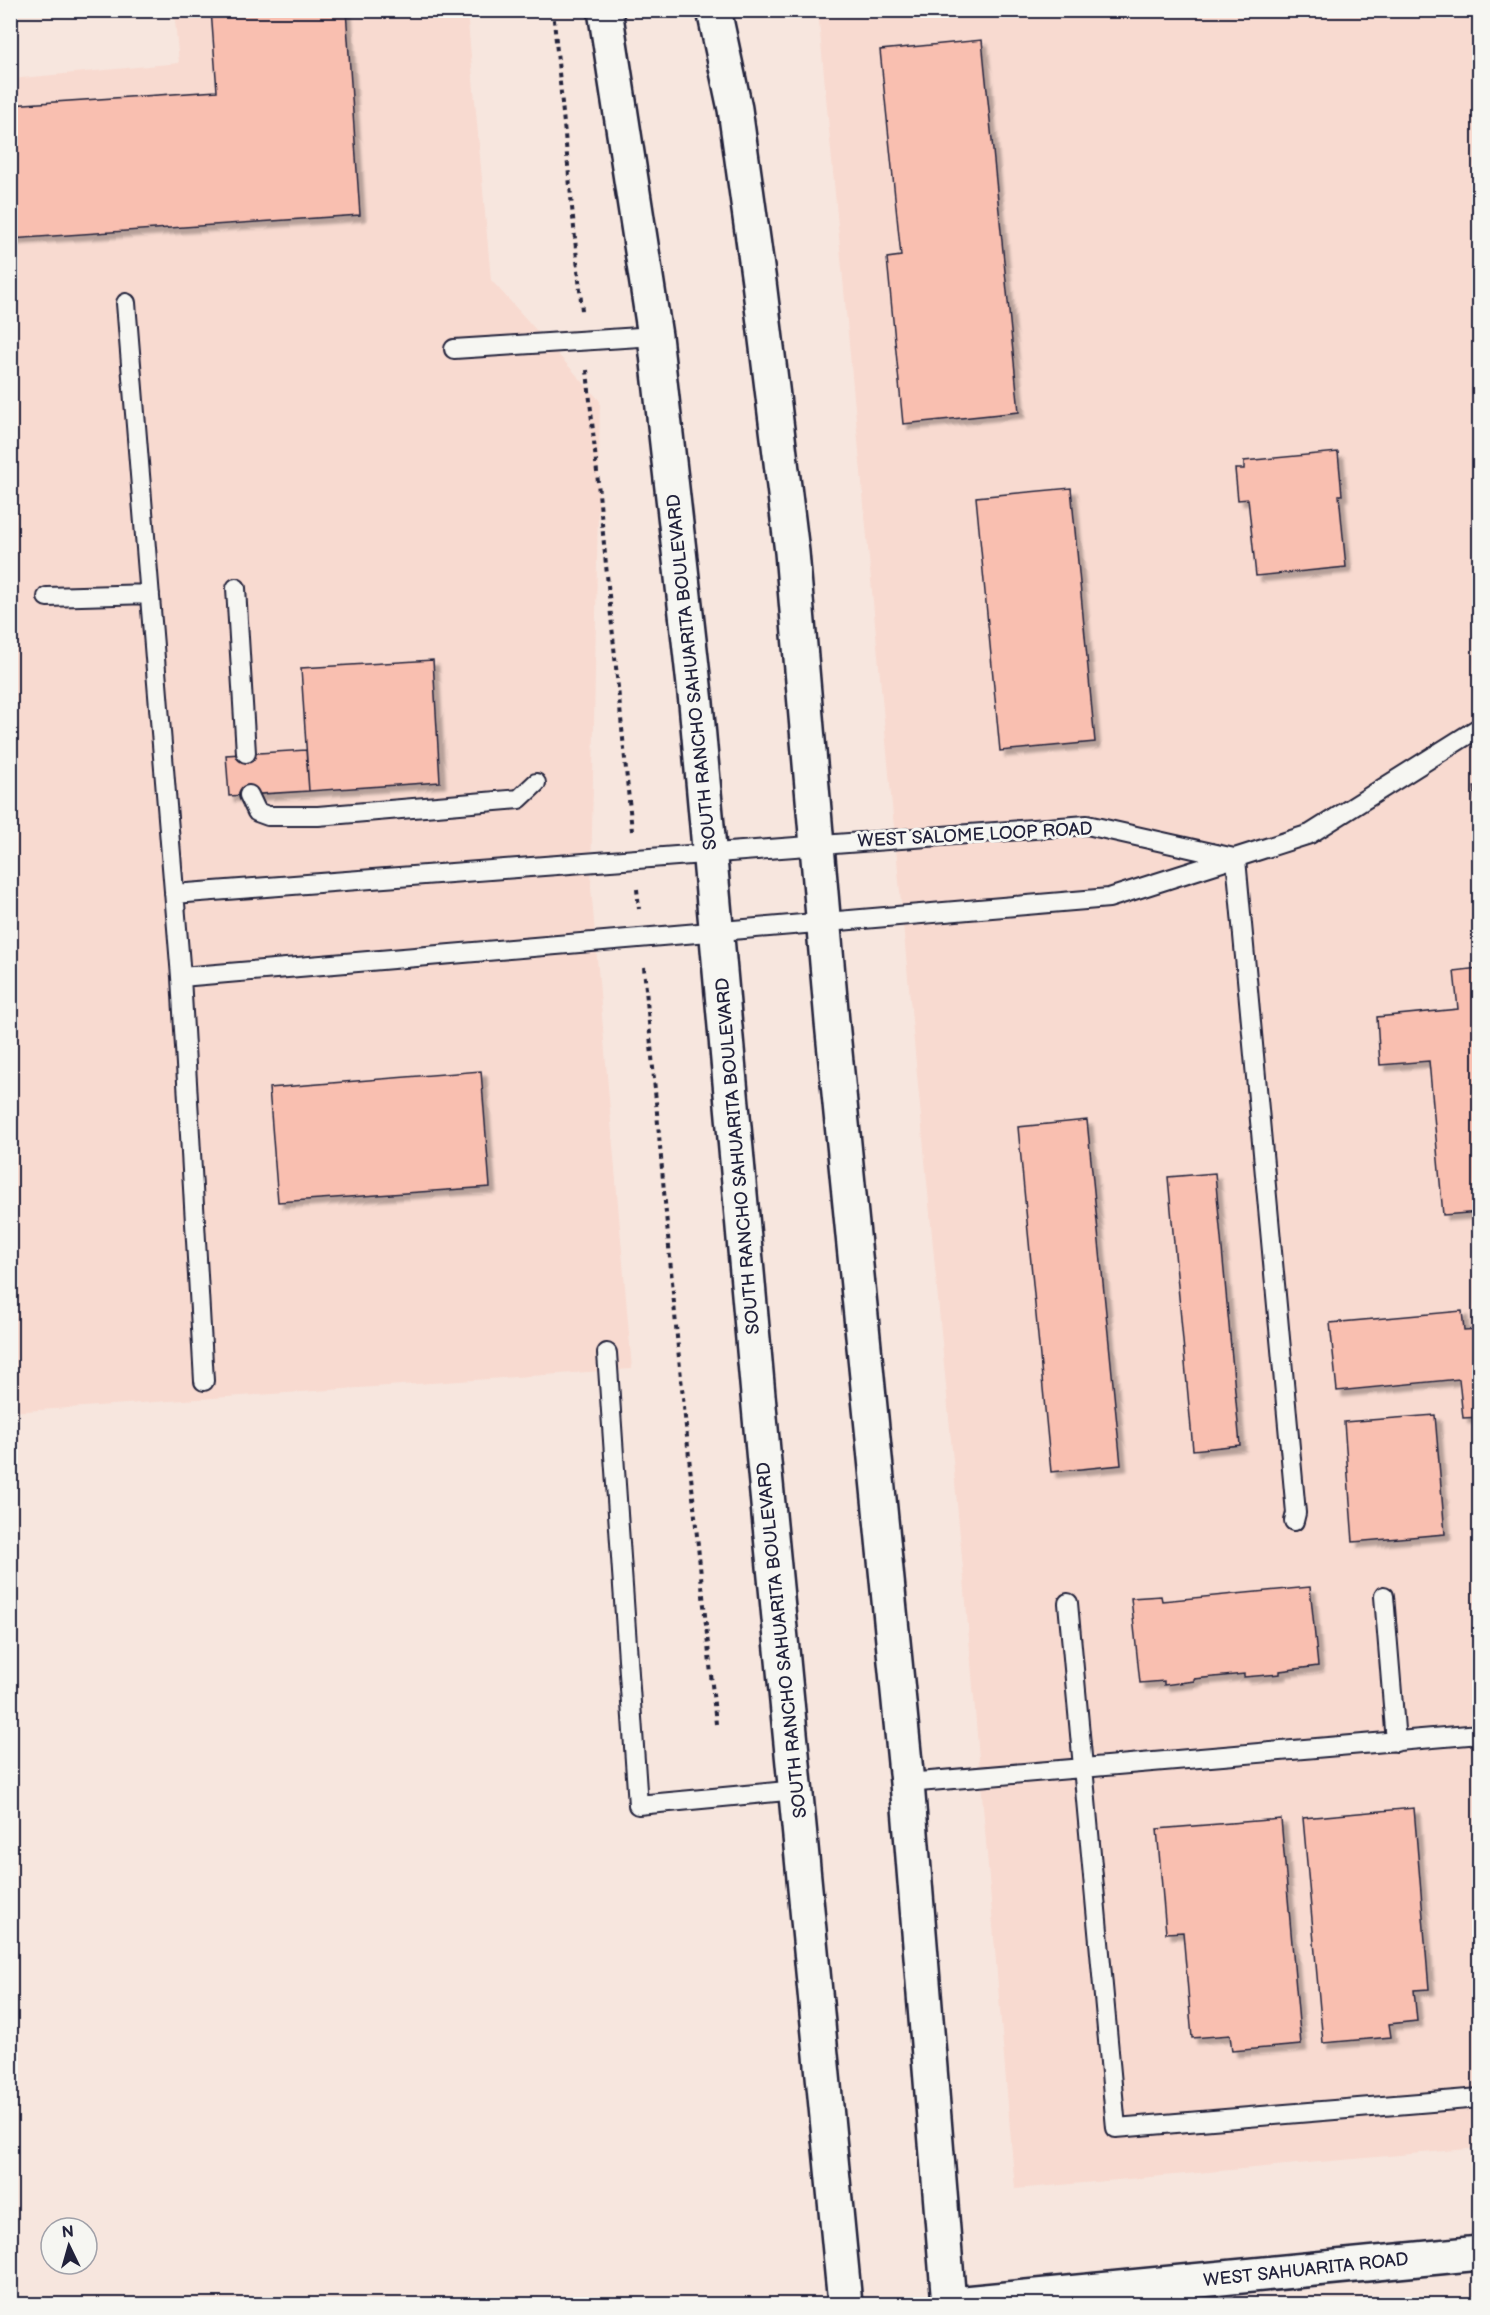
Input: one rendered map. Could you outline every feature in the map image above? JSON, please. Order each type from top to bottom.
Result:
[{"type":"street","name":"SOUTH RANCHO SAHUARITA BOULEVARD","points":[[605,10],[655,336],[696,703],[765,1473],[845,2304]]},
{"type":"street","points":[[714,10],[735,109],[792,552],[823,924],[907,1783],[952,2304]]},
{"type":"street","name":"WEST SAHUARITA ROAD","points":[[952,2304],[1479,2253]]},
{"type":"lane","points":[[126,303],[181,977],[204,1381]]},
{"type":"lane","points":[[454,349],[655,336]]},
{"type":"lane","points":[[236,588],[246,753]]},
{"type":"lane","points":[[47,597],[150,594]]},
{"type":"lane","points":[[181,977],[1109,898],[1310,834],[1479,727]]},
{"type":"lane","points":[[249,795],[257,812],[268,816],[318,816],[519,799],[536,783]]},
{"type":"lane","name":"WEST SALOME LOOP ROAD","points":[[174,894],[1087,825],[1236,859]]},
{"type":"lane","points":[[1236,859],[1296,1513],[1294,1521]]},
{"type":"lane","points":[[607,1353],[638,1805],[797,1790]]},
{"type":"lane","points":[[1384,1596],[1396,1742]]},
{"type":"lane","points":[[1068,1603],[1116,2128],[1479,2098]]},
{"type":"lane","points":[[907,1783],[1479,1734]]},
{"type":"shaded area","points":[[174,11],[467,11],[491,280],[600,401],[591,887],[632,1369],[11,1412],[11,79],[179,63]]},
{"type":"shaded area","points":[[818,11],[1479,11],[1479,2148],[1015,2189],[964,1579]]},
{"type":"building","points":[[211,10],[346,10],[360,215],[10,239],[10,105],[217,91]]},
{"type":"building","points":[[982,40],[1019,412],[903,424],[887,258],[901,256],[880,50]]},
{"type":"building","points":[[1338,452],[1342,495],[1339,495],[1346,567],[1256,576],[1248,499],[1238,500],[1235,469],[1244,469],[1244,461]]},
{"type":"building","points":[[1071,488],[1095,742],[1000,751],[976,497]]},
{"type":"building","points":[[433,660],[440,782],[309,791],[301,668]]},
{"type":"building","points":[[306,750],[309,791],[229,796],[226,755]]},
{"type":"building","points":[[1474,787],[1480,787],[1480,851]]},
{"type":"building","points":[[1479,968],[1480,1212],[1443,1215],[1429,1061],[1380,1065],[1377,1017],[1458,1009],[1454,971]]},
{"type":"building","points":[[481,1071],[490,1187],[278,1202],[269,1088]]},
{"type":"building","points":[[1087,1120],[1121,1465],[1051,1472],[1018,1127]]},
{"type":"building","points":[[1215,1173],[1240,1445],[1193,1450],[1168,1177]]},
{"type":"building","points":[[1462,1311],[1464,1330],[1480,1329],[1480,1417],[1463,1418],[1459,1379],[1337,1391],[1330,1323]]},
{"type":"building","points":[[1435,1415],[1445,1534],[1353,1542],[1344,1422]]},
{"type":"building","points":[[1310,1587],[1318,1666],[1280,1671],[1280,1674],[1244,1677],[1244,1674],[1194,1679],[1194,1681],[1164,1685],[1164,1681],[1140,1683],[1131,1598],[1161,1596],[1162,1601]]},
{"type":"building","points":[[1414,1808],[1429,1989],[1414,1990],[1417,2021],[1389,2024],[1391,2037],[1323,2043],[1303,1818]]},
{"type":"building","points":[[1281,1819],[1301,2045],[1232,2051],[1230,2035],[1192,2038],[1183,1932],[1166,1933],[1157,1829]]}]
